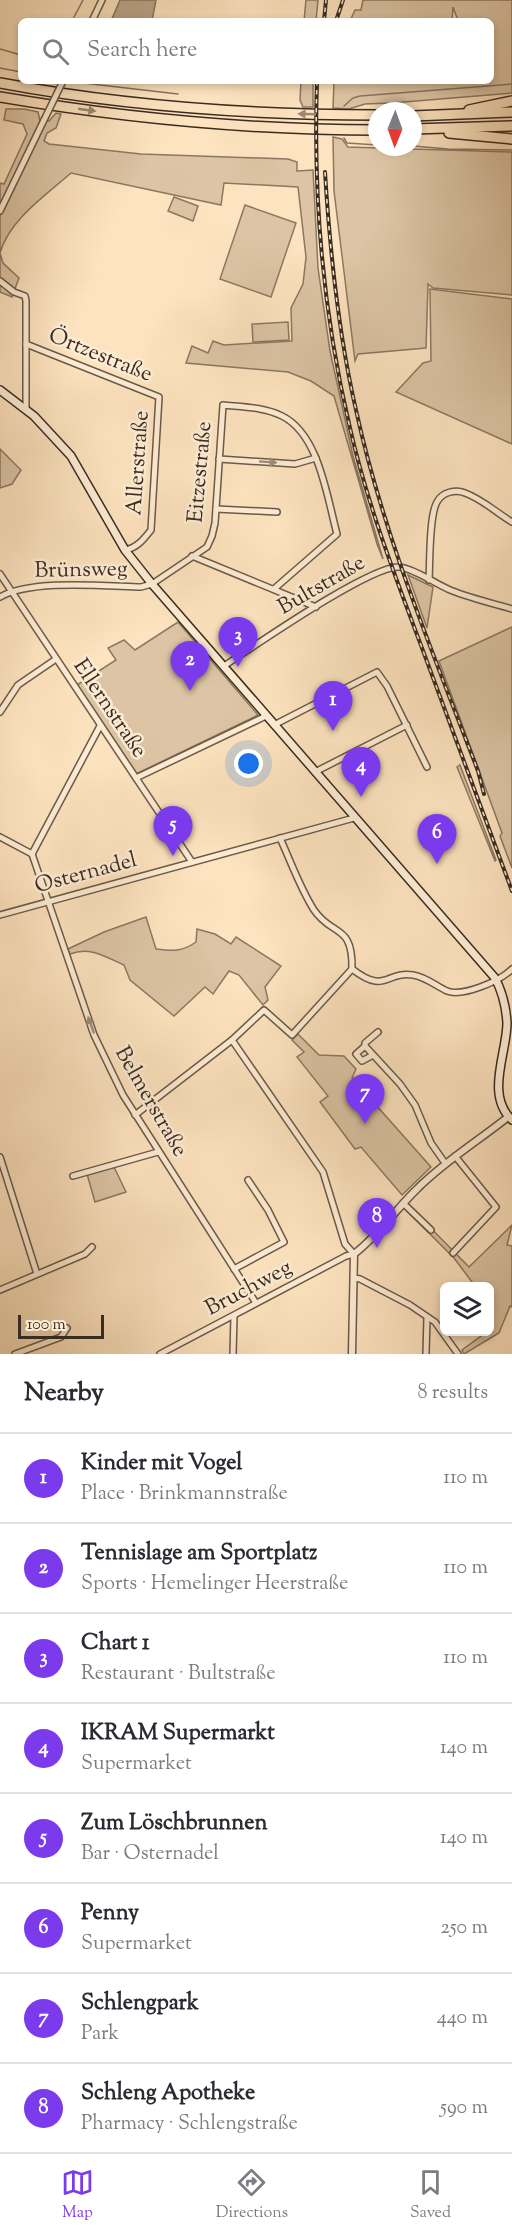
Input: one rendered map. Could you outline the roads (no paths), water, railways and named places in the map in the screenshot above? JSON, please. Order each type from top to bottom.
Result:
[{"type":"highway","points":[[0,83],[102,98],[182,106],[291,114],[368,116]]},
{"type":"highway","points":[[0,97],[100,112],[182,120],[368,130]]},
{"type":"highway","points":[[453,115],[512,101]]},
{"type":"highway","points":[[422,116],[512,112]]},
{"type":"highway","points":[[422,129],[512,126]]},
{"type":"highway","points":[[429,129],[467,136],[512,139]]},
{"type":"main road","points":[[0,390],[26,409],[71,456],[125,550],[152,584],[496,981],[502,993],[507,1020],[498,1081],[502,1106],[510,1118]]},
{"type":"street","points":[[93,18],[102,0]]},
{"type":"street","points":[[0,211],[62,84]]},
{"type":"street","points":[[0,281],[14,292],[25,296],[26,409]]},
{"type":"street","name":"Örtzestraße","points":[[26,344],[159,397],[159,401]]},
{"type":"street","name":"Allerstraße","points":[[125,550],[131,549],[151,530],[159,401]]},
{"type":"street","name":"Eitzestraße","points":[[152,584],[207,547],[212,537],[223,405],[262,409],[283,416],[301,429],[311,443],[316,458]]},
{"type":"street","points":[[219,459],[295,464],[316,458],[338,534],[274,589]]},
{"type":"street","points":[[429,580],[433,518],[436,502],[440,498],[448,493],[463,491],[512,522]]},
{"type":"street","points":[[216,509],[277,512]]},
{"type":"street","points":[[192,556],[316,607]]},
{"type":"street","name":"Bultstraße","points":[[224,666],[375,572],[392,567],[410,570],[472,598],[512,609]]},
{"type":"street","name":"Ellernstraße","points":[[0,574],[192,862]]},
{"type":"street","name":"Brünsweg","points":[[0,597],[23,589],[67,586],[141,587],[152,584]]},
{"type":"street","points":[[0,712],[18,685],[56,659]]},
{"type":"street","points":[[274,725],[377,672],[387,686],[427,767]]},
{"type":"street","points":[[136,778],[266,716]]},
{"type":"street","points":[[315,772],[407,725]]},
{"type":"street","points":[[0,837],[32,854],[100,726]]},
{"type":"street","name":"Osternadel","points":[[0,915],[354,818]]},
{"type":"street","points":[[135,1115],[232,1040],[264,1010],[292,1035],[352,969],[349,943],[345,935],[325,922],[315,911],[280,838]]},
{"type":"street","name":"Belmerstraße","points":[[32,854],[94,1035],[123,1095],[256,1303]]},
{"type":"street","points":[[352,969],[372,982],[412,975],[456,993],[496,981],[512,969]]},
{"type":"street","points":[[373,1055],[362,1061],[356,1054],[378,1032]]},
{"type":"street","points":[[232,1040],[323,1172],[345,1244],[354,1254],[352,1354]]},
{"type":"street","points":[[365,1046],[400,1084],[415,1105],[431,1143],[445,1163]]},
{"type":"street","points":[[354,1254],[445,1163],[510,1118]]},
{"type":"street","points":[[73,1176],[158,1152]]},
{"type":"street","points":[[453,1253],[496,1208],[455,1156]]},
{"type":"street","points":[[0,1157],[37,1274]]},
{"type":"street","points":[[234,1269],[284,1242],[268,1210],[248,1180]]},
{"type":"street","points":[[403,1203],[431,1230]]},
{"type":"street","points":[[0,1290],[85,1254],[92,1247]]},
{"type":"street","name":"Bruchweg","points":[[160,1354],[346,1256],[354,1254]]},
{"type":"street","points":[[354,1278],[393,1296],[427,1317],[440,1328],[458,1354]]},
{"type":"street","points":[[233,1354],[234,1316]]},
{"type":"street","points":[[426,1354],[427,1317]]},
{"type":"street","points":[[15,1354],[61,1337],[67,1328]]},
{"type":"waterway","points":[[74,18],[83,0]]},
{"type":"waterway","points":[[0,49],[18,54]]},
{"type":"waterway","points":[[0,68],[18,71]]},
{"type":"waterway","points":[[92,84],[178,94]]},
{"type":"waterway","points":[[344,106],[353,98],[360,96],[512,84]]},
{"type":"waterway","points":[[344,138],[347,143],[368,144]]},
{"type":"waterway","points":[[422,147],[512,150]]},
{"type":"railway","points":[[324,18],[326,0]]},
{"type":"railway","points":[[337,18],[343,0]]},
{"type":"railway","points":[[317,84],[317,169],[322,256],[333,342],[350,428],[373,512],[392,567],[512,891]]},
{"type":"railway","points":[[325,172],[332,262],[340,322],[350,381],[367,456],[395,548],[478,771],[484,794]]},
{"type":"place","name":"Chart 1","points":[[238,667]]},
{"type":"place","name":"Tennislage am Sportplatz","points":[[190,691]]},
{"type":"place","name":"Kinder mit Vogel","points":[[333,731]]},
{"type":"place","name":"IKRAM Supermarkt","points":[[361,797]]},
{"type":"place","name":"Zum Löschbrunnen","points":[[173,856]]},
{"type":"place","name":"Penny","points":[[437,864]]},
{"type":"place","name":"Schlengpark","points":[[365,1124]]},
{"type":"place","name":"Schleng Apotheke","points":[[377,1248]]}]
